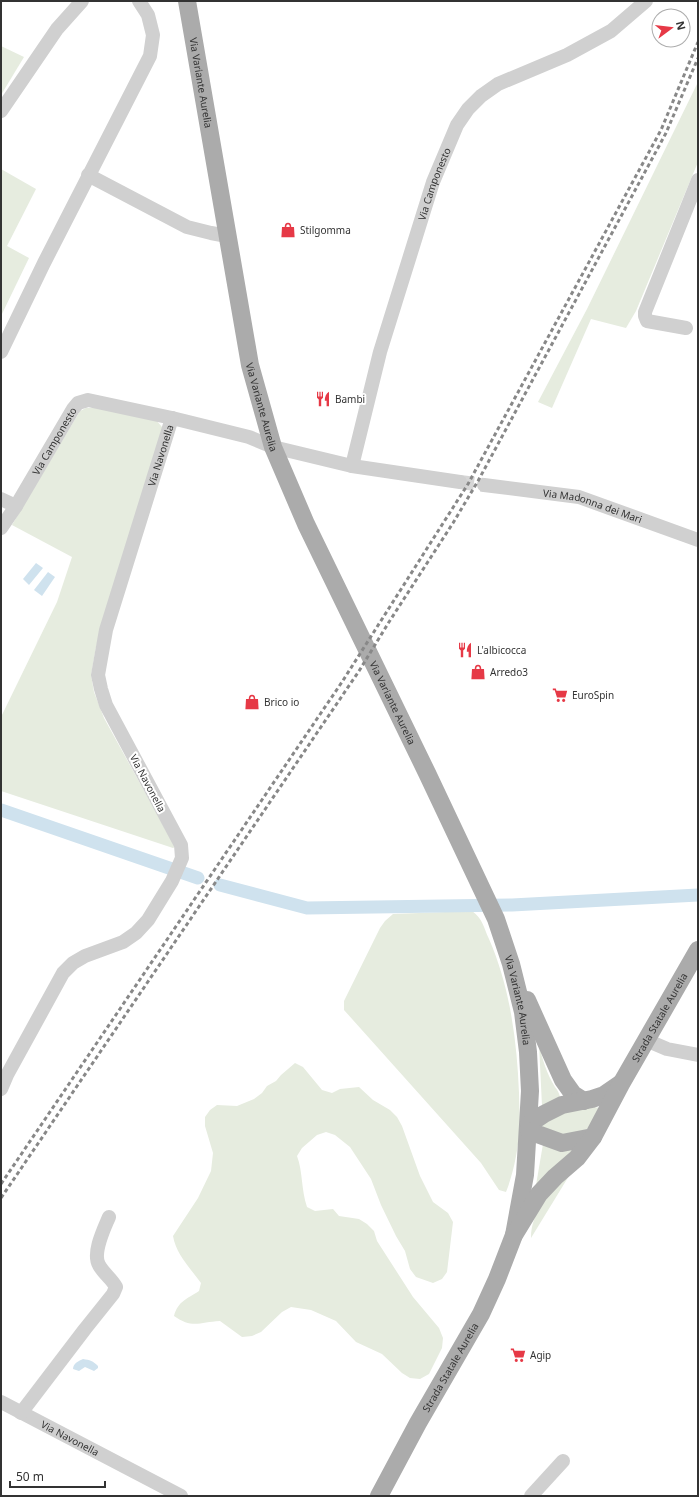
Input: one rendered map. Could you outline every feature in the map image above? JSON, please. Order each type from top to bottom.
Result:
[{"type":"main road","name":"Via Variante Aurelia","points":[[187,1],[250,365],[273,447],[306,524],[496,919],[512,964],[523,1012],[528,1052],[530,1091],[529,1128],[525,1175]]},
{"type":"main road","name":"Strada Statale Aurelia","points":[[379,1496],[418,1423],[481,1314],[497,1279],[514,1235],[539,1194],[555,1177],[577,1158],[592,1137],[698,950]]},
{"type":"main road","points":[[512,964],[563,1080],[573,1094],[584,1101]]},
{"type":"main road","name":"Strada Statale Aurelia","points":[[529,1128],[544,1114],[562,1105],[584,1101],[604,1095],[621,1084]]},
{"type":"main road","points":[[529,1128],[562,1144],[592,1137]]},
{"type":"main road","name":"Strada Statale Aurelia","points":[[514,1235],[525,1175]]},
{"type":"street","points":[[1,111],[57,28],[82,1]]},
{"type":"street","points":[[1,352],[44,262],[150,56],[153,36],[148,15],[139,1]]},
{"type":"street","name":"Via Camponesto","points":[[352,466],[380,352],[432,182],[457,125],[468,109],[481,96],[498,84],[566,55],[610,31],[646,1]]},
{"type":"street","points":[[88,175],[187,227],[227,236]]},
{"type":"street","points":[[686,328],[647,321],[645,312],[698,180]]},
{"type":"street","name":"Via Camponesto","points":[[1,528],[16,506],[73,409],[78,403],[88,400],[172,418],[249,437],[273,447]]},
{"type":"street","name":"Via Navonella","points":[[1,1089],[7,1075],[63,973],[73,963],[85,956],[123,942],[136,933],[148,920],[172,881],[182,858],[181,845],[106,705],[98,675],[106,630],[172,418]]},
{"type":"street","points":[[273,447],[352,466],[460,482]]},
{"type":"street","name":"Via Madonna dei Mari","points":[[484,485],[579,497],[698,540]]},
{"type":"street","points":[[1,499],[16,506]]},
{"type":"street","points":[[646,1040],[667,1049],[698,1055]]},
{"type":"street","points":[[21,1413],[85,1328],[113,1294],[116,1287],[98,1264],[97,1250],[109,1217]]},
{"type":"street","name":"Via Navonella","points":[[1,1402],[181,1496]]},
{"type":"street","points":[[531,1496],[563,1461]]},
{"type":"shaded area","points":[[1,46],[24,57],[1,95]]},
{"type":"shaded area","points":[[698,82],[698,162],[636,311],[626,328],[591,319],[552,408],[538,402],[587,309]]},
{"type":"shaded area","points":[[1,169],[36,189],[7,246],[29,258],[1,316]]},
{"type":"shaded area","points":[[86,408],[96,408],[156,420],[162,427],[163,433],[96,647],[91,675],[94,692],[104,718],[175,847],[173,848],[1,791],[1,717],[57,602],[72,557],[12,525],[80,411]]},
{"type":"shaded area","points":[[472,911],[482,923],[496,957],[507,995],[514,1034],[518,1073],[520,1127],[515,1160],[506,1192],[499,1190],[481,1163],[344,1010],[344,1001],[380,928],[393,914]]},
{"type":"shaded area","points":[[539,1044],[545,1066],[560,1096],[560,1099],[542,1106]]},
{"type":"shaded area","points":[[295,1063],[303,1067],[322,1090],[332,1093],[340,1089],[359,1087],[373,1100],[390,1110],[397,1117],[402,1126],[420,1176],[433,1202],[448,1213],[453,1222],[447,1272],[442,1279],[433,1283],[416,1277],[410,1269],[405,1251],[381,1205],[371,1179],[350,1147],[335,1135],[326,1132],[317,1135],[302,1148],[297,1156],[307,1207],[315,1211],[333,1209],[339,1216],[359,1219],[367,1224],[374,1231],[377,1241],[413,1297],[439,1328],[443,1338],[442,1348],[429,1374],[420,1379],[410,1378],[402,1373],[382,1354],[356,1342],[336,1321],[311,1310],[291,1307],[282,1312],[261,1332],[252,1336],[242,1337],[220,1321],[191,1324],[174,1316],[178,1307],[187,1298],[199,1291],[201,1283],[180,1255],[173,1236],[198,1198],[211,1171],[213,1153],[205,1126],[205,1117],[210,1110],[217,1105],[237,1106],[254,1099]]},
{"type":"shaded area","points":[[593,1107],[602,1108],[589,1127],[580,1134],[567,1137],[544,1130],[542,1125],[562,1111]]},
{"type":"shaded area","points":[[543,1144],[576,1150],[535,1191]]},
{"type":"shaded area","points":[[572,1171],[531,1238],[532,1228],[539,1209],[544,1201]]},
{"type":"water","points":[[36,563],[43,568],[29,585],[23,579]]},
{"type":"water","points":[[48,572],[55,577],[42,596],[34,590]]},
{"type":"water","points":[[83,1359],[90,1360],[98,1366],[98,1368],[94,1371],[85,1367],[79,1371],[73,1369],[78,1361]]},
{"type":"waterway","points":[[1,810],[198,878]]},
{"type":"waterway","points":[[220,885],[307,908],[512,905],[698,895]]},
{"type":"tunnel","points":[[460,482],[484,485]]},
{"type":"railway","points":[[1,1184],[342,682],[468,484],[661,130],[698,42]]},
{"type":"railway","points":[[1,1198],[359,671],[453,523],[478,481],[666,133],[698,58]]},
{"type":"place","name":"Stilgomma","points":[[288,230]]},
{"type":"place","name":"Bambi","points":[[323,399]]},
{"type":"place","name":"L'albicocca","points":[[465,650]]},
{"type":"place","name":"Arredo3","points":[[478,672]]},
{"type":"place","name":"EuroSpin","points":[[560,695]]},
{"type":"place","name":"Brico io","points":[[252,702]]},
{"type":"place","name":"Agip","points":[[518,1355]]}]
